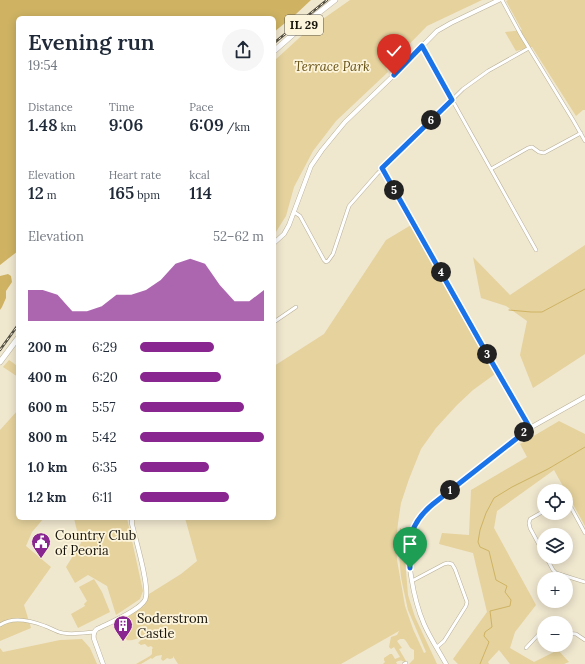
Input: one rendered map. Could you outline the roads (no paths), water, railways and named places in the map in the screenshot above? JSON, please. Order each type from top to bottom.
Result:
[{"type":"main road","name":"IL 29","points":[[276,49],[335,0]]},
{"type":"main road","points":[[0,362],[16,341]]},
{"type":"street","points":[[276,241],[287,229],[310,169],[322,150],[345,122],[390,79],[434,33],[443,27],[499,0]]},
{"type":"street","points":[[502,0],[585,141]]},
{"type":"street","points":[[422,46],[536,250]]},
{"type":"street","points":[[294,212],[300,216],[324,260],[327,262],[330,260],[349,205],[382,168],[467,87],[488,71],[529,48]]},
{"type":"street","points":[[491,168],[528,148],[532,147],[539,152],[544,153],[581,133]]},
{"type":"street","points":[[382,168],[530,428]]},
{"type":"street","points":[[276,321],[296,308]]},
{"type":"street","points":[[446,664],[422,620],[416,601],[410,557],[410,539],[413,529],[422,514],[433,504],[530,428],[585,397]]},
{"type":"street","points":[[573,512],[585,533]]},
{"type":"street","points":[[537,515],[531,518],[529,524],[537,541]]},
{"type":"street","points":[[0,625],[7,621],[15,620],[35,623],[64,633],[94,632],[138,608],[145,599],[146,592],[132,520]]},
{"type":"street","points":[[412,580],[445,563],[450,563],[453,565],[467,602],[444,641],[437,647]]},
{"type":"street","points":[[550,564],[556,573],[585,582]]},
{"type":"street","points":[[94,632],[94,640],[103,664]]},
{"type":"street","points":[[573,634],[585,640]]},
{"type":"street","points":[[526,648],[537,636]]},
{"type":"waterway","points":[[509,310],[542,312],[585,289]]},
{"type":"waterway","points":[[480,664],[489,642],[484,636],[485,632],[492,627],[490,611],[510,606],[511,600],[505,592],[507,586],[496,580],[489,551],[480,547],[478,542],[480,530],[486,513],[494,498],[585,447]]},
{"type":"railway","points":[[276,41],[327,0]]},
{"type":"railway","points":[[0,350],[16,328]]},
{"type":"place","name":"Country Club of Peoria","points":[[41,559]]},
{"type":"place","name":"Soderstrom Castle","points":[[123,642]]},
{"type":"park label","name":"Terrace Park","points":[[332,66]]}]
